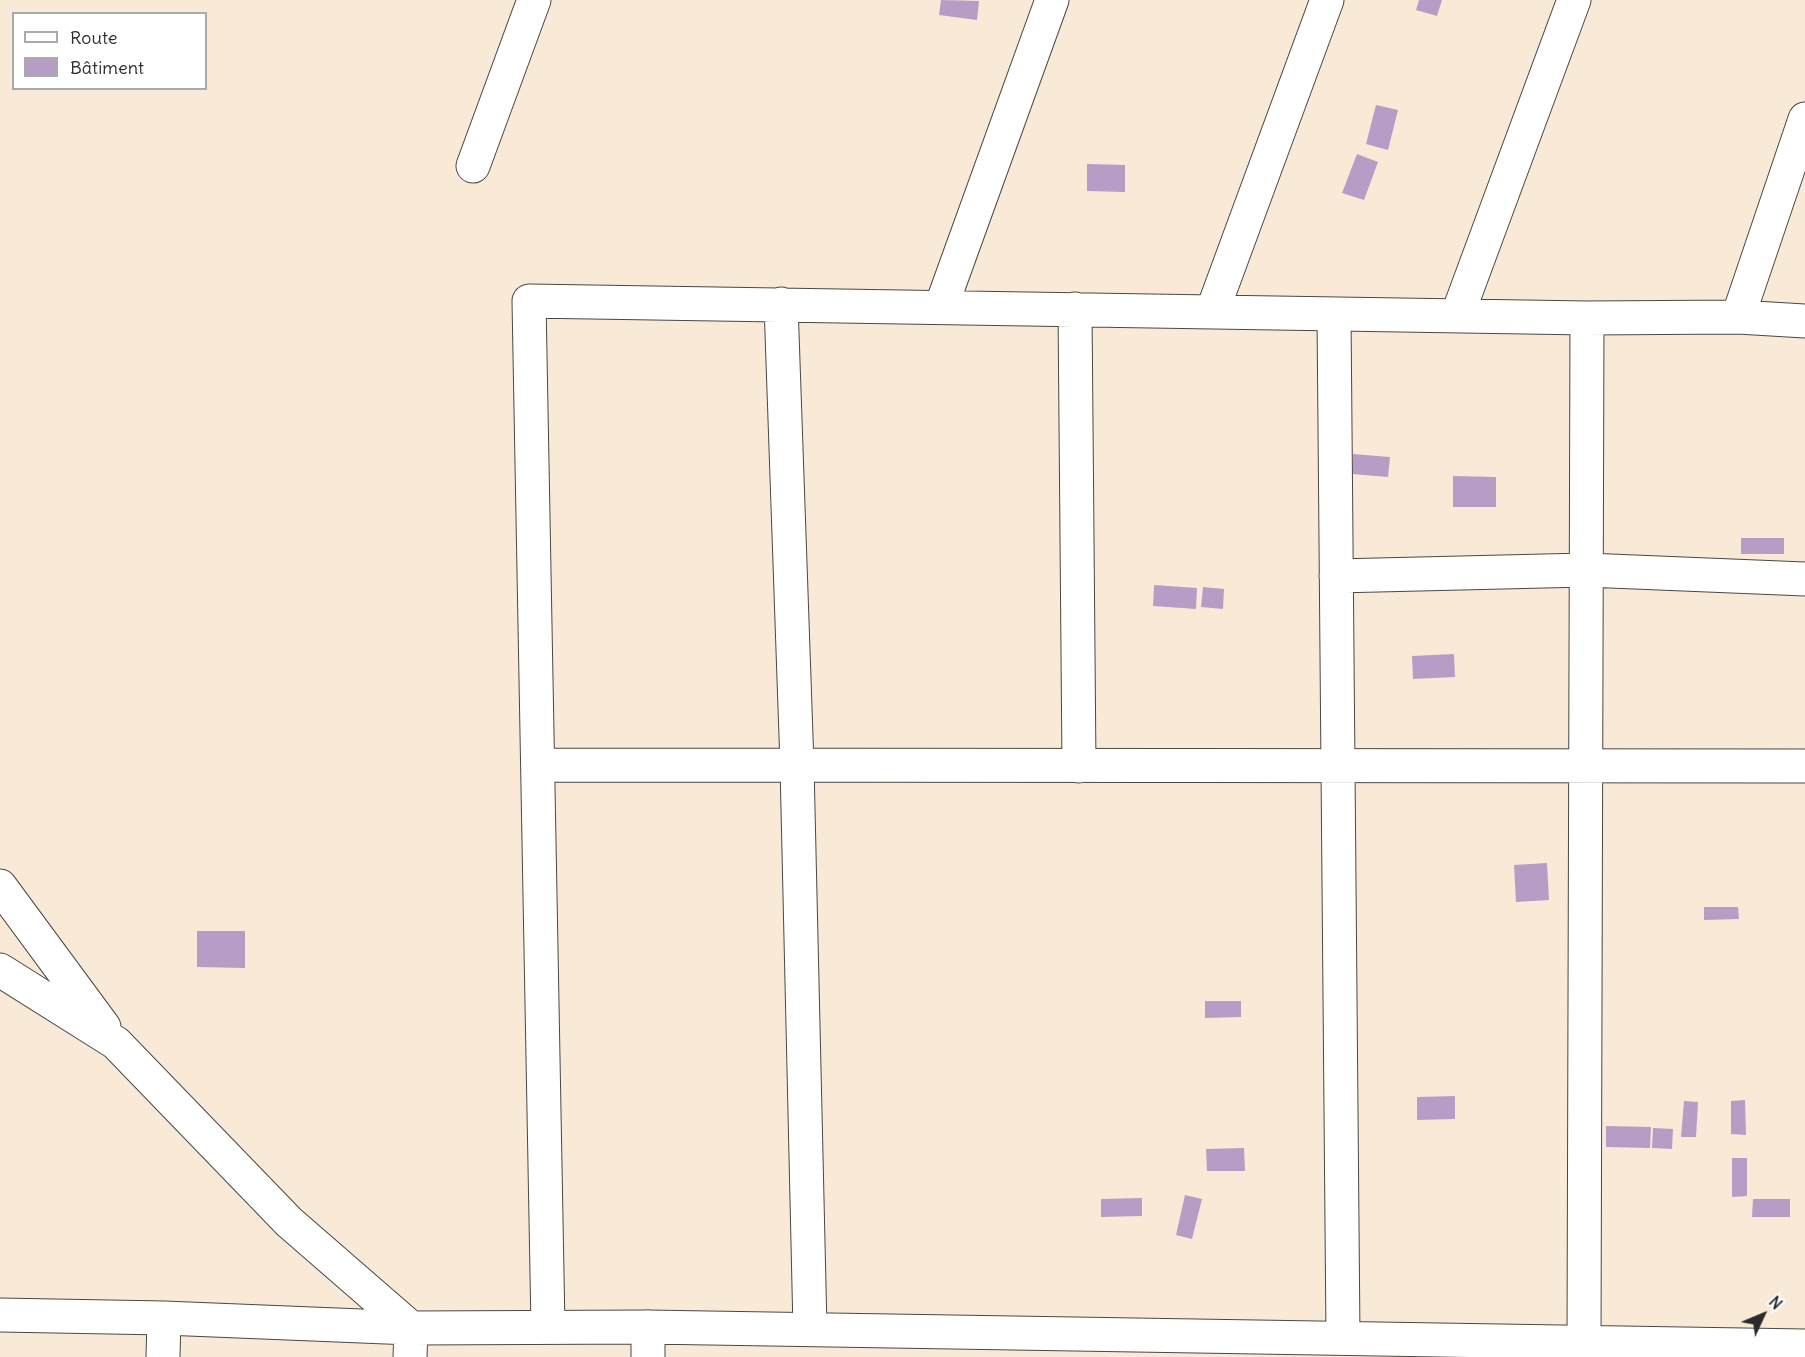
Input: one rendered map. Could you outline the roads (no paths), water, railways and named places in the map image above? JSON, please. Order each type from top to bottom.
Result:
[{"type":"street","points":[[473,166],[534,0]]},
{"type":"street","points":[[941,307],[1052,0]]},
{"type":"street","points":[[1212,312],[1327,0]]},
{"type":"street","points":[[1457,316],[1574,0]]},
{"type":"street","points":[[1738,317],[1805,119]]},
{"type":"street","points":[[548,1327],[530,300],[1587,318],[1738,317],[1805,321]]},
{"type":"street","points":[[781,304],[797,765],[810,1329]]},
{"type":"street","points":[[1075,309],[1079,765]]},
{"type":"street","points":[[1334,314],[1342,1338]]},
{"type":"street","points":[[1584,1342],[1587,318]]},
{"type":"street","points":[[1336,576],[1586,570],[1805,579]]},
{"type":"street","points":[[538,765],[1805,766]]},
{"type":"street","points":[[0,886],[116,1043],[289,1222],[411,1342]]},
{"type":"street","points":[[0,970],[116,1043]]},
{"type":"street","points":[[0,1315],[164,1318],[411,1342],[548,1327],[648,1342],[810,1329],[930,1344],[1189,1346],[1342,1338],[1447,1348],[1584,1342],[1698,1351],[1805,1346]]},
{"type":"street","points":[[163,1357],[164,1318]]}]
